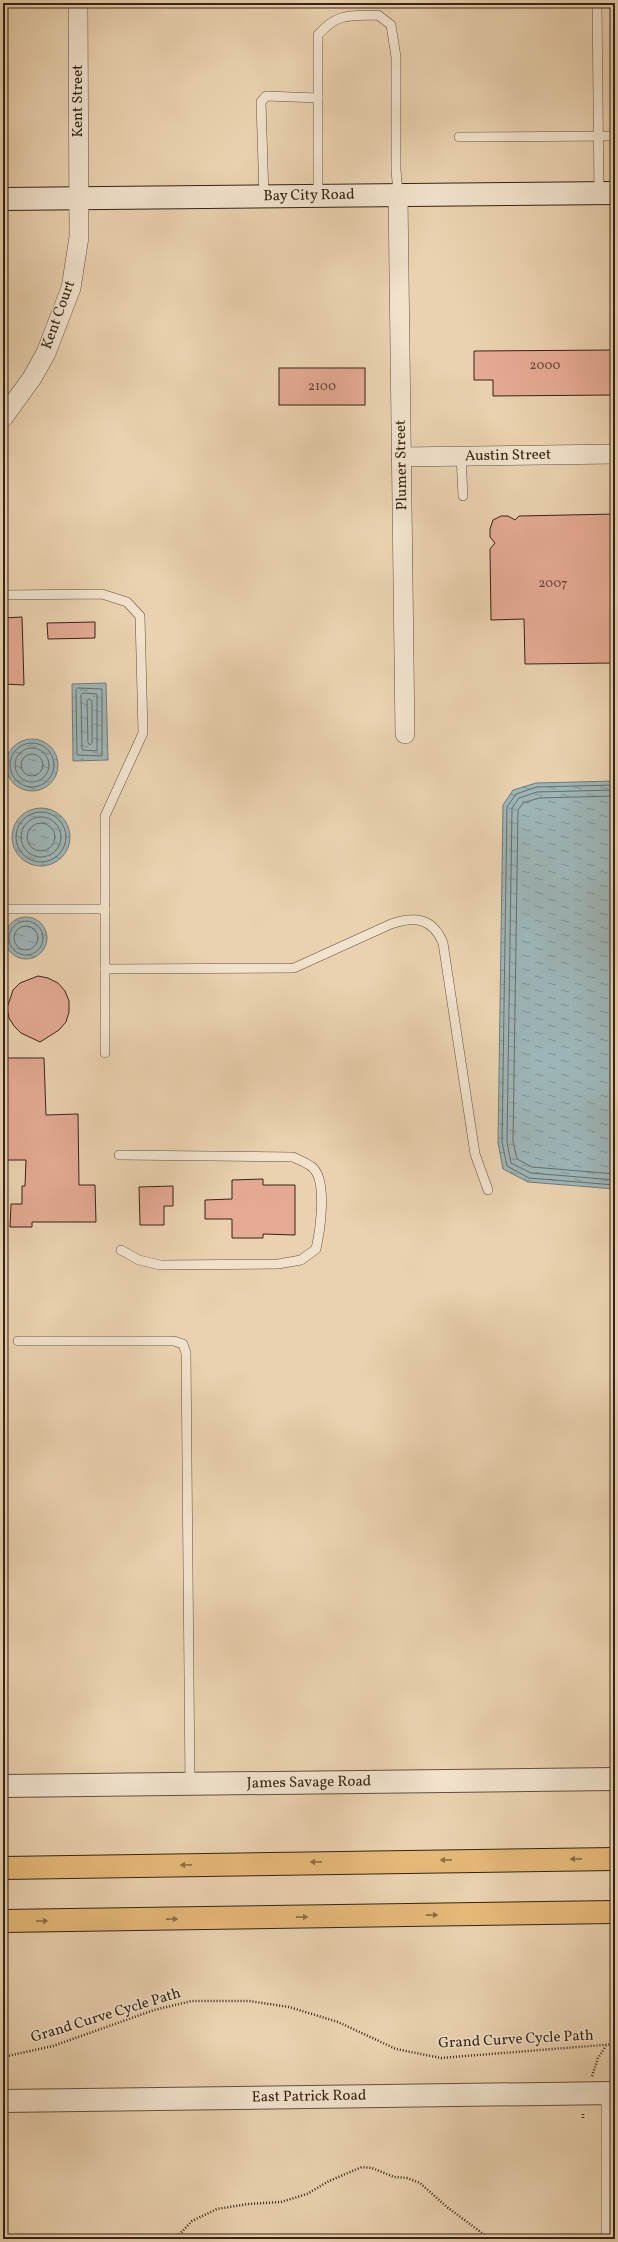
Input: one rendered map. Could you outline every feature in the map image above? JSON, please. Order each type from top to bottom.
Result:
[{"type":"highway","points":[[3,1868],[615,1859]]},
{"type":"highway","points":[[3,1921],[615,1912]]},
{"type":"street","name":"Kent Street","points":[[78,3],[78,199]]},
{"type":"street","name":"Bay City Road","points":[[3,200],[607,193]]},
{"type":"street","name":"Plumer Street","points":[[398,195],[405,734]]},
{"type":"street","name":"Kent Court","points":[[3,418],[32,378],[46,354],[72,288],[79,237],[78,199]]},
{"type":"street","name":"Austin Street","points":[[402,457],[615,454]]},
{"type":"street","name":"James Savage Road","points":[[3,1786],[615,1779]]},
{"type":"street","name":"East Patrick Road","points":[[3,2101],[613,2093]]},
{"type":"street","points":[[611,2239],[613,2198],[613,2093]]},
{"type":"lane","points":[[597,3],[598,137],[607,193]]},
{"type":"lane","points":[[318,196],[318,35],[328,24],[338,17],[378,15],[391,25],[396,57],[396,169],[398,195]]},
{"type":"lane","points":[[264,197],[261,102],[266,96],[318,98]]},
{"type":"lane","points":[[459,137],[615,136]]},
{"type":"lane","points":[[461,456],[462,496]]},
{"type":"lane","points":[[3,595],[102,594],[127,602],[140,616],[143,733],[105,816],[105,1053]]},
{"type":"lane","points":[[6,909],[105,909]]},
{"type":"lane","points":[[105,969],[294,968],[391,924],[405,919],[424,921],[438,931],[443,943],[475,1154],[488,1190]]},
{"type":"lane","points":[[119,1155],[293,1157],[313,1168],[320,1185],[321,1228],[316,1248],[300,1260],[278,1264],[160,1265],[139,1260],[121,1250]]},
{"type":"lane","points":[[18,1341],[174,1341],[183,1344],[186,1353],[190,1785]]},
{"type":"path","name":"Grand Curve Cycle Path","points":[[3,2057],[53,2046],[154,2010],[192,2001],[249,2001],[289,2007],[338,2022],[396,2049],[441,2058],[615,2044]]},
{"type":"path","points":[[175,2239],[192,2221],[216,2209],[248,2204],[281,2202],[307,2194],[329,2181],[362,2168],[372,2168],[394,2177],[407,2178],[420,2183],[447,2207],[490,2239]]},
{"type":"water","points":[[106,683],[108,760],[73,761],[72,684]]},
{"type":"water","points":[[32,739],[42,741],[50,747],[56,755],[58,765],[56,775],[50,783],[42,789],[32,791],[22,789],[14,783],[8,775],[6,765],[8,755],[14,747],[22,741]]},
{"type":"water","points":[[615,781],[615,1189],[528,1182],[503,1169],[498,1143],[503,805],[513,790],[536,783]]},
{"type":"water","points":[[35,808],[47,808],[62,816],[70,831],[70,843],[62,858],[47,866],[35,866],[20,858],[12,843],[12,831],[20,816]]},
{"type":"water","points":[[22,917],[30,917],[41,923],[47,934],[47,942],[41,953],[30,959],[22,959],[11,953],[5,942],[5,934],[11,923]]},
{"type":"building","points":[[615,350],[615,395],[493,396],[493,380],[474,380],[474,351]]},
{"type":"building","points":[[279,368],[365,368],[365,405],[279,405]]},
{"type":"building","points":[[615,514],[615,663],[525,664],[524,619],[491,620],[490,549],[495,543],[490,537],[490,529],[493,520],[501,516],[508,516],[515,520],[519,516]]},
{"type":"building","points":[[22,617],[24,685],[3,684],[3,618]]},
{"type":"building","points":[[95,622],[95,638],[48,639],[47,623]]},
{"type":"building","points":[[38,976],[48,978],[58,983],[65,991],[69,1001],[69,1012],[66,1022],[59,1030],[40,1042],[21,1033],[14,1026],[9,1018],[7,1008],[13,990],[20,983]]},
{"type":"building","points":[[3,1058],[44,1058],[46,1115],[78,1114],[79,1185],[95,1185],[96,1222],[32,1222],[32,1227],[10,1227],[11,1204],[22,1204],[22,1186],[25,1186],[26,1160],[3,1160]]},
{"type":"building","points":[[263,1179],[263,1185],[295,1185],[295,1235],[263,1234],[263,1238],[232,1238],[232,1219],[205,1219],[205,1200],[232,1199],[232,1180]]},
{"type":"building","points":[[173,1186],[173,1206],[164,1206],[164,1225],[140,1225],[139,1187]]}]
